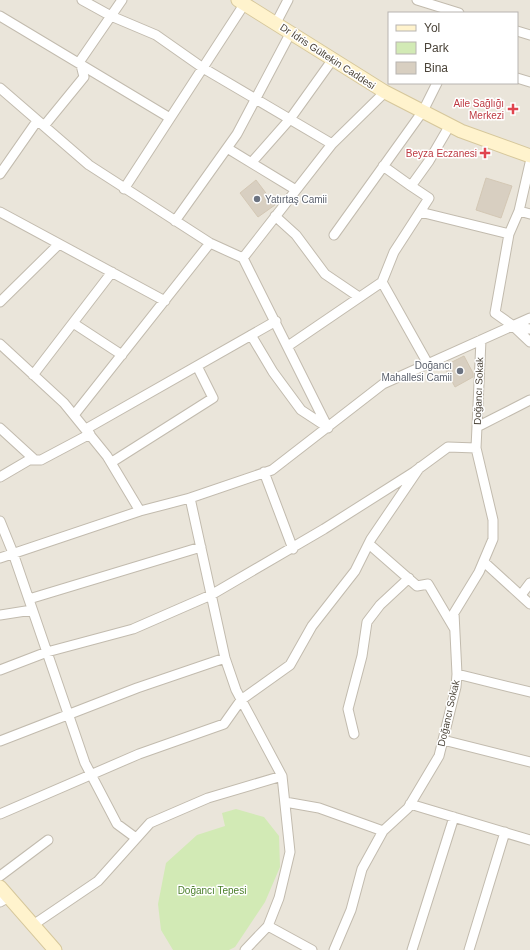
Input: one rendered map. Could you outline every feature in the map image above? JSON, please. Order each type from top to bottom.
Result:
[{"type":"street","points":[[82,0],[111,16],[156,36],[203,68],[332,144]]},
{"type":"street","points":[[1,170],[40,123],[84,77],[80,61],[122,0]]},
{"type":"street","points":[[276,23],[288,0]]},
{"type":"street","points":[[417,0],[456,12]]},
{"type":"street","points":[[124,188],[203,68],[242,1]]},
{"type":"street","name":"Dr İdris Gültekin Caddesi","points":[[242,1],[385,92],[450,124],[530,156]]},
{"type":"street","points":[[0,16],[170,118]]},
{"type":"street","points":[[518,31],[530,35]]},
{"type":"street","points":[[175,221],[237,134],[291,32]]},
{"type":"street","points":[[252,162],[290,119],[333,59]]},
{"type":"street","points":[[518,78],[530,82]]},
{"type":"street","points":[[334,235],[423,111],[436,84]]},
{"type":"street","points":[[0,88],[88,166],[210,244],[243,258],[276,321],[328,428]]},
{"type":"street","points":[[243,258],[332,144],[385,92]]},
{"type":"street","points":[[411,186],[429,161],[450,124]]},
{"type":"street","points":[[227,148],[296,190]]},
{"type":"street","points":[[530,163],[519,211],[509,234],[495,313],[512,325],[530,342]]},
{"type":"street","points":[[288,346],[382,282],[394,252],[429,198],[383,166]]},
{"type":"street","points":[[519,211],[530,214]]},
{"type":"street","points":[[420,212],[509,234]]},
{"type":"street","points":[[0,222],[4,214],[165,301]]},
{"type":"street","points":[[276,216],[296,235],[324,274],[359,298]]},
{"type":"street","points":[[0,302],[59,244]]},
{"type":"street","points":[[74,415],[210,244]]},
{"type":"street","points":[[33,375],[112,272]]},
{"type":"street","points":[[382,282],[428,364]]},
{"type":"street","points":[[0,558],[140,511],[190,498],[272,470],[383,384],[530,318]]},
{"type":"street","points":[[0,476],[28,460],[41,460],[197,366],[276,321]]},
{"type":"street","points":[[74,323],[122,356]]},
{"type":"street","points":[[512,325],[530,328]]},
{"type":"street","points":[[251,335],[273,372],[301,410],[328,428]]},
{"type":"street","name":"Doğancı Sokak","points":[[334,950],[351,910],[362,869],[383,832],[410,804],[438,756],[456,687],[457,674],[454,613],[484,562],[493,539],[493,520],[476,448],[480,340]]},
{"type":"street","points":[[0,344],[64,403],[112,462],[140,511]]},
{"type":"street","points":[[112,462],[212,398],[197,366]]},
{"type":"street","points":[[477,427],[530,400]]},
{"type":"street","points":[[0,428],[35,460]]},
{"type":"street","points":[[0,670],[47,652],[133,629],[211,596],[293,549],[420,467],[448,447],[476,448]]},
{"type":"street","points":[[0,814],[139,754],[224,724],[242,700],[290,665],[312,626],[355,571],[368,544],[420,467]]},
{"type":"street","points":[[264,472],[293,549]]},
{"type":"street","points":[[190,498],[225,658],[236,690],[282,776],[290,852],[278,898],[268,926],[245,950]]},
{"type":"street","points":[[0,521],[13,553],[85,763],[118,824],[136,838]]},
{"type":"street","points":[[368,544],[417,586],[428,584],[455,630]]},
{"type":"street","points":[[29,599],[201,547]]},
{"type":"street","points":[[484,562],[530,604]]},
{"type":"street","points":[[354,734],[348,709],[362,656],[367,622],[380,605],[408,578]]},
{"type":"street","points":[[521,595],[530,584]]},
{"type":"street","points":[[0,615],[32,610]]},
{"type":"street","points":[[0,741],[69,716],[137,688],[225,658]]},
{"type":"street","points":[[457,674],[530,692]]},
{"type":"street","points":[[443,740],[530,762]]},
{"type":"street","points":[[33,925],[98,881],[150,823],[201,801],[282,776]]},
{"type":"street","points":[[285,802],[319,808],[383,832]]},
{"type":"street","points":[[410,804],[530,840]]},
{"type":"street","points":[[412,950],[454,817]]},
{"type":"street","points":[[469,950],[505,832]]},
{"type":"street","points":[[0,876],[48,840]]},
{"type":"street","points":[[3,895],[55,950]]},
{"type":"street","points":[[268,926],[312,950]]},
{"type":"shaded area","points":[[0,0],[530,0],[530,950],[0,950]]},
{"type":"green space","name":"Doğancı Tepesi","points":[[236,809],[264,817],[279,836],[280,867],[265,902],[235,947],[229,950],[173,950],[161,930],[158,904],[166,863],[197,835],[225,826],[222,813]]},
{"type":"building","points":[[486,178],[512,186],[501,218],[476,210]]},
{"type":"building","name":"Yatırtaş Camii","points":[[256,180],[275,205],[258,217],[240,193]]},
{"type":"building","name":"Doğancı Mahallesi Camii","points":[[464,356],[473,373],[473,377],[455,387],[444,366]]},
{"type":"place","name":"Aile Sağlığı Merkezi","points":[[513,109]]},
{"type":"place","name":"Beyza Eczanesi","points":[[485,153]]},
{"type":"place","name":"Yatırtaş Camii","points":[[257,199]]},
{"type":"place","name":"Doğancı Mahallesi Camii","points":[[460,371]]}]
